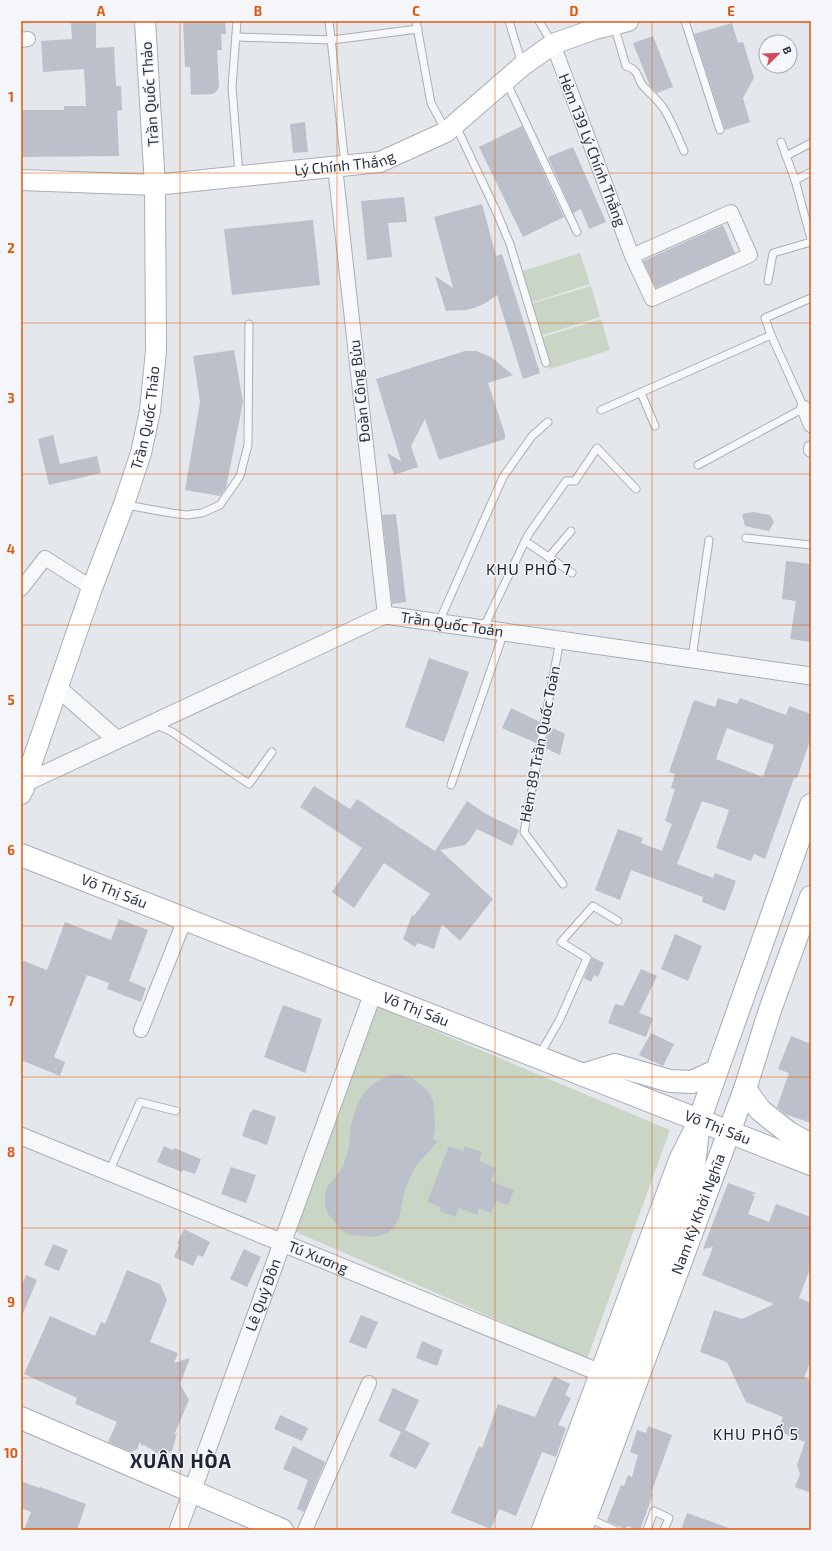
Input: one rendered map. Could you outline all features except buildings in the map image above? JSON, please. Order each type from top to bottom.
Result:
[{"type":"main road","name":"Trần Quốc Thảo","points":[[22,789],[92,588],[124,504],[141,453],[150,411],[156,351],[156,185],[145,21]]},
{"type":"main road","name":"Lý Chính Thắng","points":[[21,180],[156,185],[380,162],[451,128],[522,66],[553,44],[594,25],[621,23]]},
{"type":"main road","name":"Nam Kỳ Khởi Nghĩa","points":[[542,1530],[694,1166],[699,1121],[811,805]]},
{"type":"main road","name":"Võ Thị Sáu","points":[[21,855],[811,1164]]},
{"type":"main road","name":"Nam Kỳ Khởi Nghĩa","points":[[583,1524],[745,1089],[770,1010],[811,897]]},
{"type":"main road","points":[[583,1075],[615,1065],[670,1081],[692,1082],[716,1071]]},
{"type":"main road","points":[[745,1089],[760,1110],[790,1133],[811,1145]]},
{"type":"main road","name":"Nam Kỳ Khởi Nghĩa","points":[[562,1530],[607,1376]]},
{"type":"main road","points":[[21,1418],[282,1530]]},
{"type":"street","name":"Hẻm 139 Lý Chính Thắng","points":[[553,44],[632,256],[652,299],[750,256],[731,212],[632,256]]},
{"type":"street","name":"Đoàn Công Bửu","points":[[340,166],[385,616]]},
{"type":"street","points":[[804,408],[811,425]]},
{"type":"street","points":[[21,589],[45,558],[92,588]]},
{"type":"street","name":"Trần Quốc Toản","points":[[22,789],[117,740],[385,616],[811,676]]},
{"type":"street","points":[[58,688],[117,740]]},
{"type":"street","points":[[141,1030],[185,919]]},
{"type":"street","name":"Lê Quý Đôn","points":[[178,1530],[373,993]]},
{"type":"street","name":"Tú Xương","points":[[21,1136],[607,1376]]},
{"type":"street","points":[[305,1530],[370,1383]]},
{"type":"lane","points":[[237,21],[232,87],[239,176]]},
{"type":"lane","points":[[329,21],[332,40],[340,166]]},
{"type":"lane","points":[[416,21],[431,103],[451,128],[497,213],[510,244],[546,362]]},
{"type":"lane","points":[[509,21],[522,66]]},
{"type":"lane","points":[[539,21],[553,44]]},
{"type":"lane","points":[[685,21],[720,130]]},
{"type":"lane","points":[[621,23],[626,66],[635,71],[644,88],[664,108],[684,151]]},
{"type":"lane","points":[[236,38],[332,40],[418,29]]},
{"type":"lane","points":[[506,81],[577,232]]},
{"type":"lane","points":[[768,281],[773,253],[811,240],[795,180],[781,142]]},
{"type":"lane","points":[[786,156],[811,143]]},
{"type":"lane","points":[[795,180],[811,172]]},
{"type":"lane","points":[[698,465],[804,408],[771,335],[765,318],[811,298]]},
{"type":"lane","points":[[124,504],[187,515],[202,513],[220,505],[240,476],[248,445],[249,324]]},
{"type":"lane","points":[[602,410],[771,335]]},
{"type":"lane","points":[[641,392],[655,426]]},
{"type":"lane","points":[[439,623],[503,477],[532,436],[548,422]]},
{"type":"lane","points":[[483,629],[526,541],[566,481],[575,481],[597,448],[636,489]]},
{"type":"lane","points":[[549,557],[571,531]]},
{"type":"lane","points":[[746,538],[811,545]]},
{"type":"lane","points":[[692,659],[709,540]]},
{"type":"lane","points":[[526,541],[572,573]]},
{"type":"lane","points":[[451,785],[504,632]]},
{"type":"lane","name":"Hẻm 89 Trần Quốc Toản","points":[[560,640],[524,832],[563,884]]},
{"type":"lane","points":[[153,723],[172,732],[249,784],[272,752]]},
{"type":"lane","points":[[538,1058],[560,1019],[587,958],[561,942],[593,906],[618,921]]},
{"type":"lane","points":[[109,1172],[140,1102],[176,1111]]},
{"type":"lane","points":[[647,1530],[654,1512],[669,1518],[664,1530]]},
{"type":"lane","points":[[583,1524],[616,1530]]},
{"type":"green space","points":[[580,253],[590,284],[530,303],[520,272]]},
{"type":"green space","points":[[591,286],[600,317],[540,336],[530,304]]},
{"type":"green space","points":[[601,319],[610,350],[550,369],[540,338]]},
{"type":"green space","points":[[376,1006],[670,1130],[587,1359],[294,1231]]},
{"type":"district","name":"KHU PHỐ 7","points":[[529,569]]},
{"type":"district","name":"KHU PHỐ 5","points":[[756,1434]]},
{"type":"district","name":"XUÂN HÒA","points":[[181,1461]]}]
